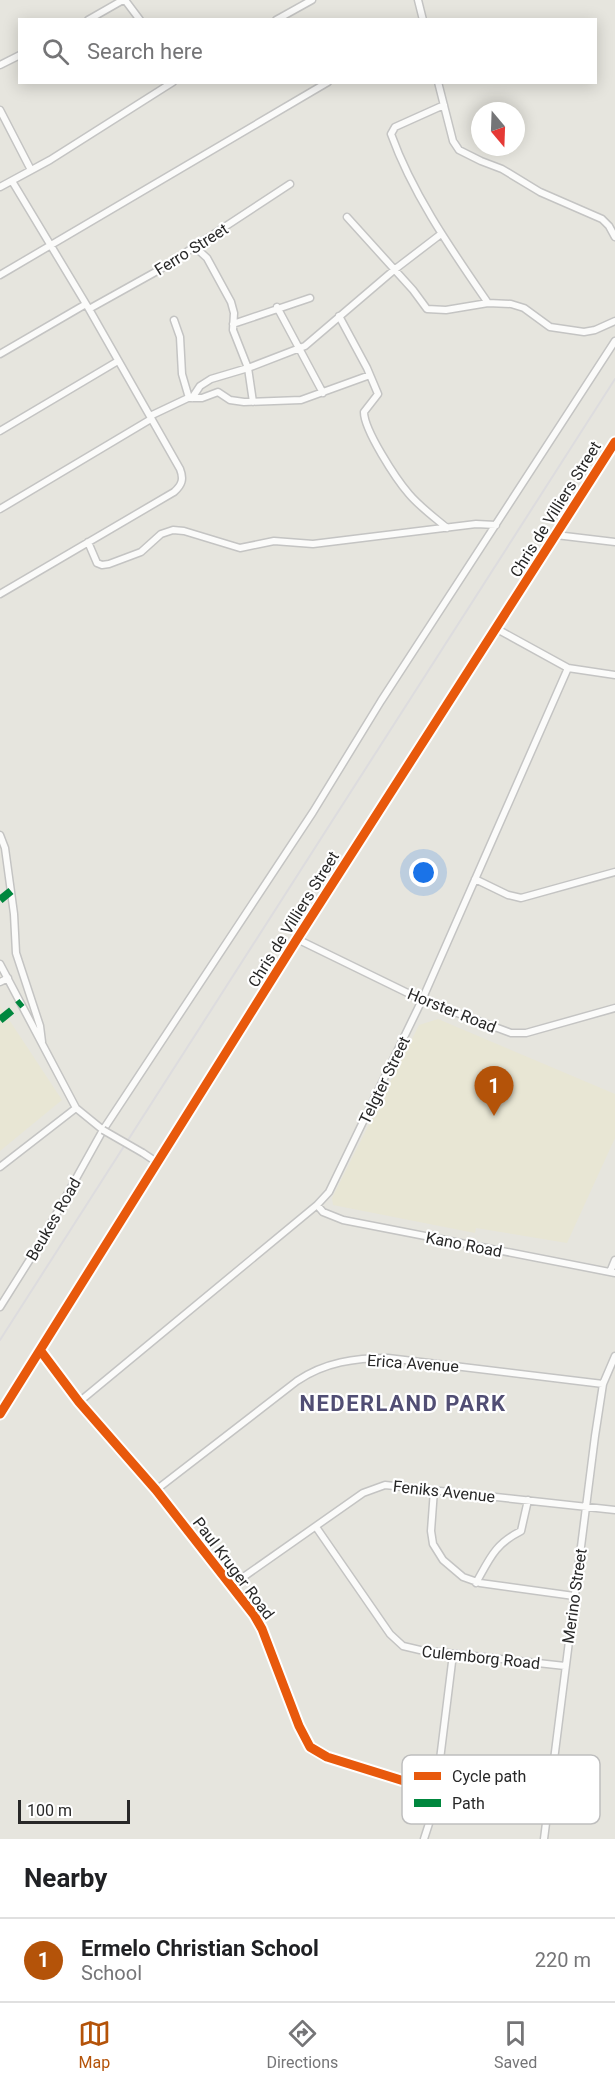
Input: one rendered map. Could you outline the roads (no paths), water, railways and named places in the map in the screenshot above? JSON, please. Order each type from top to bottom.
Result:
[{"type":"street","points":[[92,18],[124,0],[138,18]]},
{"type":"street","points":[[280,18],[312,0]]},
{"type":"street","points":[[418,0],[422,18]]},
{"type":"street","points":[[0,65],[18,56]]},
{"type":"street","points":[[0,187],[169,84]]},
{"type":"street","points":[[0,274],[325,84]]},
{"type":"street","points":[[439,84],[453,141],[459,150],[502,169],[540,192],[602,219],[615,237]]},
{"type":"street","points":[[444,105],[395,127],[391,134],[402,164],[441,234],[488,303]]},
{"type":"street","points":[[0,110],[31,170]]},
{"type":"street","points":[[0,594],[174,492],[181,486],[183,477],[87,306],[12,181]]},
{"type":"street","name":"Ferro Street","points":[[0,354],[87,306],[159,270],[290,184]]},
{"type":"street","points":[[347,217],[427,309],[446,310],[488,303],[511,304],[524,308],[550,327],[584,332],[615,321]]},
{"type":"street","points":[[191,398],[200,386],[211,379],[248,368],[309,343],[394,270],[441,234]]},
{"type":"street","points":[[195,247],[207,258],[231,302],[234,313],[232,324],[234,336],[248,368],[253,402]]},
{"type":"street","points":[[232,324],[309,298]]},
{"type":"street","points":[[277,308],[323,393]]},
{"type":"street","points":[[339,316],[378,395],[364,412],[368,428],[408,493],[447,528]]},
{"type":"street","points":[[174,320],[180,337],[182,374],[191,398]]},
{"type":"street","name":"Beukes Road","points":[[0,1307],[39,1245],[103,1130],[313,812],[381,700],[615,341]]},
{"type":"street","points":[[0,431],[118,361]]},
{"type":"street","points":[[0,509],[150,418],[191,398],[202,398],[218,392],[234,401],[305,400],[370,375]]},
{"type":"street","name":"Chris de Villiers Street","points":[[0,1414],[297,939],[615,442]]},
{"type":"street","points":[[88,542],[97,563],[105,565],[141,552],[161,534],[173,530],[184,531],[240,548],[268,542],[313,544],[476,524],[496,525]]},
{"type":"street","points":[[556,535],[615,542]]},
{"type":"street","points":[[497,629],[568,669],[615,675]]},
{"type":"street","name":"Telgter Street","points":[[80,1402],[317,1205],[329,1192],[422,1000],[568,669]]},
{"type":"street","points":[[0,835],[14,914],[16,952],[40,1026],[42,1042]]},
{"type":"street","points":[[475,879],[508,895],[521,898],[615,872]]},
{"type":"street","name":"Horster Road","points":[[297,939],[422,1000],[503,1030],[521,1034],[615,1008]]},
{"type":"street","points":[[0,964],[76,1107],[103,1130],[158,1163]]},
{"type":"street","points":[[0,982],[8,978]]},
{"type":"street","points":[[0,1167],[76,1107]]},
{"type":"street","name":"Kano Road","points":[[317,1205],[323,1212],[343,1220],[612,1273]]},
{"type":"street","points":[[612,1273],[615,1260]]},
{"type":"street","name":"Paul Kruger Road","points":[[40,1350],[80,1402],[156,1490],[232,1585],[262,1629],[299,1726],[310,1747],[327,1757],[402,1780]]},
{"type":"street","name":"Merino Street","points":[[554,1755],[603,1384],[615,1356]]},
{"type":"street","name":"Erica Avenue","points":[[156,1490],[308,1373],[330,1364],[388,1358],[603,1384]]},
{"type":"street","name":"Feniks Avenue","points":[[232,1585],[363,1493],[378,1486],[615,1510]]},
{"type":"street","points":[[434,1490],[431,1531],[435,1550],[463,1577],[476,1582],[574,1596]]},
{"type":"street","points":[[476,1582],[495,1549],[521,1531],[528,1500]]},
{"type":"street","name":"Culemborg Road","points":[[316,1527],[394,1640],[409,1648],[565,1666]]},
{"type":"street","points":[[440,1755],[453,1654]]},
{"type":"street","points":[[424,1839],[430,1824]]},
{"type":"street","name":"Merino Street","points":[[544,1839],[546,1824]]},
{"type":"railway","points":[[0,1340],[615,379]]},
{"type":"place","name":"Ermelo Christian School","points":[[494,1116]]},
{"type":"district","name":"NEDERLAND PARK","points":[[403,1403]]}]
